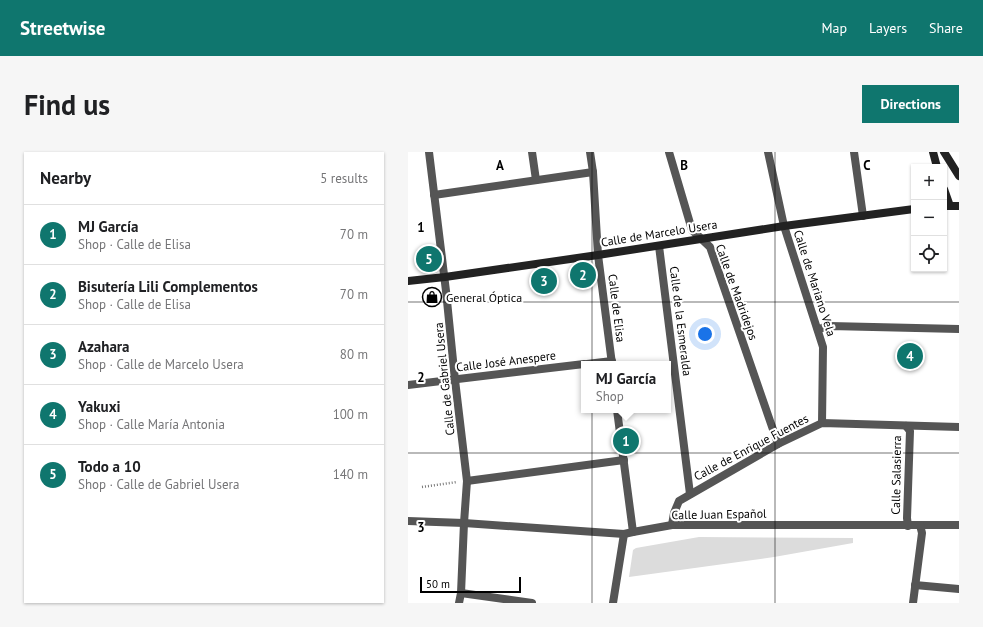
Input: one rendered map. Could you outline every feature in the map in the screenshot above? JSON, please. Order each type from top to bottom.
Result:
[{"type":"main road","points":[[933,152],[937,164]]},
{"type":"main road","points":[[944,152],[959,176]]},
{"type":"main road","points":[[947,206],[959,206]]},
{"type":"main road","name":"Calle de Marcelo Usera","points":[[408,281],[598,255],[784,226],[911,209]]},
{"type":"street","name":"Calle de Gabriel Usera","points":[[429,152],[445,277],[464,481],[464,523],[461,593],[459,603]]},
{"type":"street","points":[[532,152],[536,180]]},
{"type":"street","name":"Calle de Elisa","points":[[590,152],[593,172],[598,255],[612,361]]},
{"type":"street","name":"Calle de Madridejos","points":[[669,152],[692,230],[710,247],[778,444]]},
{"type":"street","name":"Calle de Mariano Vela","points":[[768,152],[784,226],[823,347],[822,423]]},
{"type":"street","points":[[854,152],[863,216]]},
{"type":"street","points":[[434,195],[593,172]]},
{"type":"street","name":"Calle de la Esmeralda","points":[[659,246],[690,494]]},
{"type":"street","points":[[818,330],[830,326],[959,329]]},
{"type":"street","name":"Calle José Anespere","points":[[408,385],[581,364]]},
{"type":"street","points":[[618,413],[633,532]]},
{"type":"street","name":"Calle de Enrique Fuentes","points":[[672,525],[674,513],[679,501],[778,444],[822,423],[959,427]]},
{"type":"street","name":"Calle Salasierra","points":[[906,426],[910,431],[908,526]]},
{"type":"street","points":[[464,481],[624,460]]},
{"type":"street","name":"Calle Juan Español","points":[[408,521],[464,523],[624,534],[672,525],[959,525]]},
{"type":"street","points":[[913,603],[922,532],[920,525]]},
{"type":"street","points":[[613,603],[624,534]]},
{"type":"street","points":[[915,585],[959,589]]},
{"type":"street","points":[[461,593],[532,603]]},
{"type":"path","points":[[422,487],[464,481]]},
{"type":"shaded area","points":[[699,537],[853,538],[853,543],[774,557],[629,577],[633,550],[636,548]]},
{"type":"place","name":"Todo a 10","points":[[429,259]]},
{"type":"place","name":"Bisutería Lili Complementos","points":[[583,275]]},
{"type":"place","name":"Azahara","points":[[544,281]]},
{"type":"place","name":"General Óptica","points":[[432,297]]},
{"type":"place","name":"Yakuxi","points":[[910,356]]},
{"type":"place","name":"MJ García","points":[[626,441]]}]
